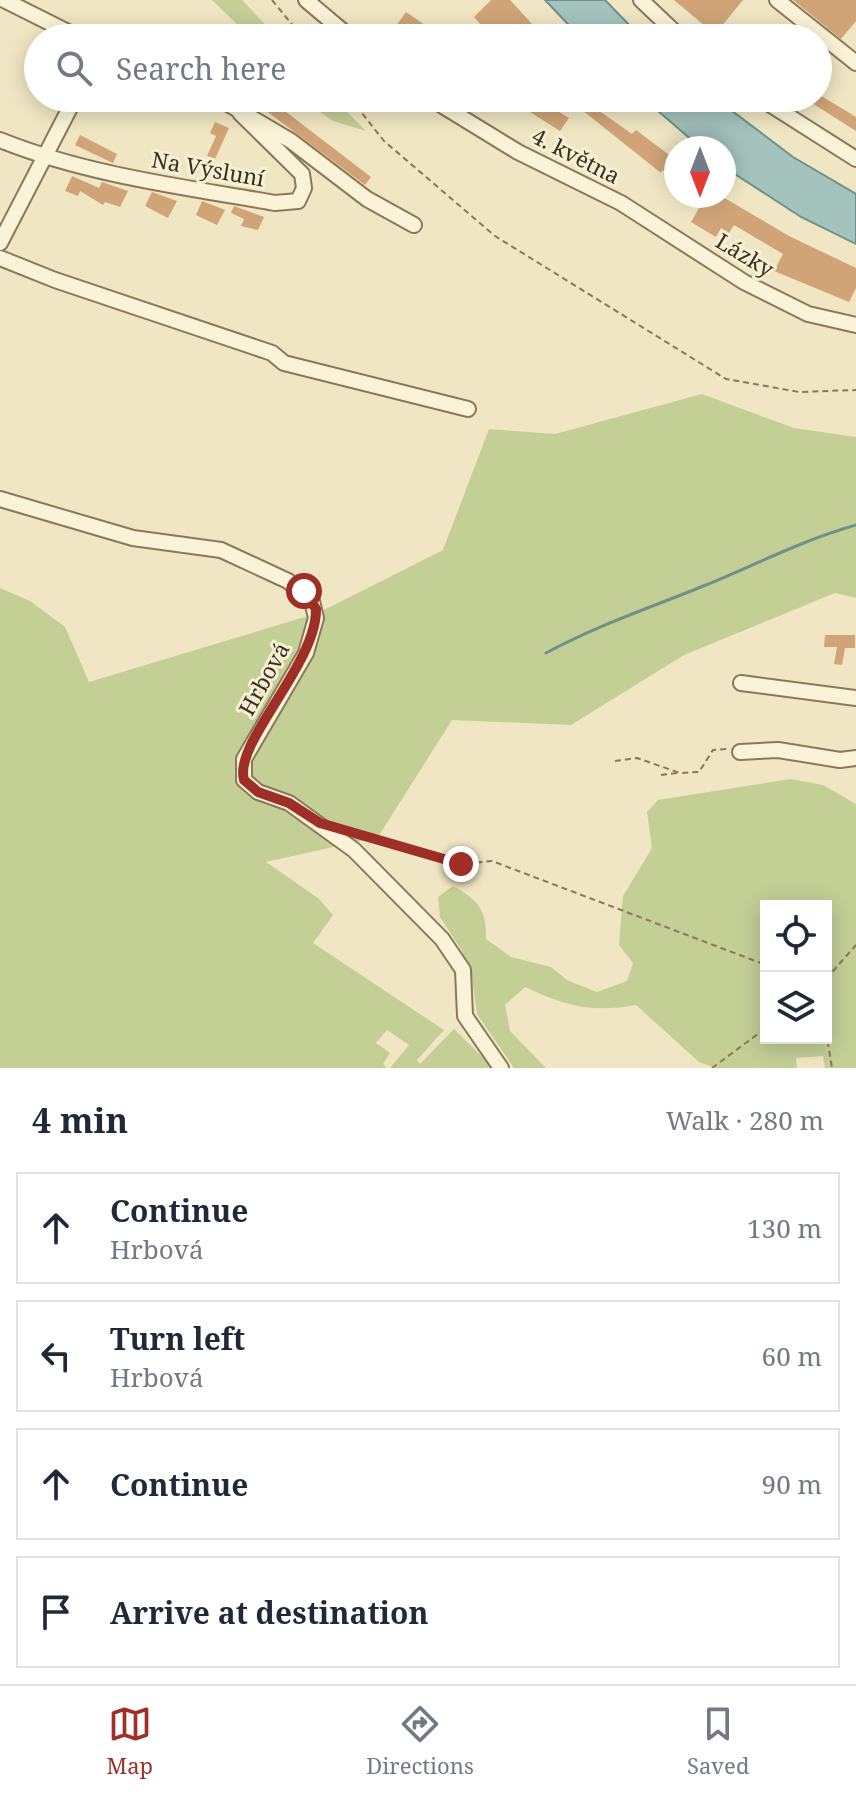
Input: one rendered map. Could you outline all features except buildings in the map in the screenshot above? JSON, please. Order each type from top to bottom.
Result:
[{"type":"street","points":[[4,0],[52,24]]},
{"type":"street","points":[[306,0],[334,24]]},
{"type":"street","points":[[641,0],[666,24]]},
{"type":"street","points":[[777,0],[807,24]]},
{"type":"street","points":[[832,44],[856,63]]},
{"type":"street","points":[[0,243],[67,112]]},
{"type":"street","name":"4. května","points":[[453,112],[518,152],[621,203]]},
{"type":"street","points":[[782,112],[856,159]]},
{"type":"street","points":[[240,113],[291,141],[367,199],[378,202],[414,225]]},
{"type":"street","name":"Na Výsluní","points":[[0,140],[43,156],[125,176],[275,203],[298,201],[304,188],[302,174],[240,113]]},
{"type":"street","name":"Lázky","points":[[621,203],[744,282],[808,314],[856,325]]},
{"type":"street","points":[[0,258],[55,280],[272,353],[284,363],[468,409]]},
{"type":"street","name":"Hrbová","points":[[0,499],[133,538],[221,550],[304,591],[316,609],[306,653],[244,759],[242,771],[250,788],[289,803],[354,850],[442,939],[463,970],[465,1016],[501,1068]]},
{"type":"street","points":[[741,683],[856,698]]},
{"type":"street","points":[[740,752],[778,750],[840,760],[856,758]]},
{"type":"path","points":[[272,0],[292,24]]},
{"type":"path","points":[[361,112],[384,141],[495,236],[726,379],[799,392],[856,390]]},
{"type":"path","points":[[661,775],[702,771],[710,754],[718,747],[740,752]]},
{"type":"path","points":[[615,761],[644,760],[680,773]]},
{"type":"path","points":[[348,831],[461,864],[492,861],[760,963]]},
{"type":"path","points":[[832,972],[856,945]]},
{"type":"path","points":[[712,1068],[760,1032]]},
{"type":"path","points":[[828,1044],[832,1068]]},
{"type":"green space","points":[[212,0],[242,0],[265,24],[237,24]]},
{"type":"green space","points":[[320,112],[348,112],[366,131],[333,121]]},
{"type":"green space","points":[[702,394],[794,428],[856,437],[856,598],[835,593],[684,655],[571,725],[452,720],[378,837],[266,862],[318,898],[333,915],[313,943],[444,1030],[417,1060],[420,1064],[454,1029],[494,1068],[390,1068],[409,1045],[387,1030],[376,1043],[390,1053],[383,1064],[387,1068],[0,1068],[0,588],[30,601],[65,627],[89,682],[318,613],[443,550],[489,429],[555,434]]},
{"type":"green space","points":[[791,779],[823,785],[856,804],[856,1068],[825,1068],[823,1056],[796,1058],[797,1068],[715,1068],[699,1062],[636,1005],[591,1008],[553,999],[525,987],[505,1005],[510,1031],[546,1068],[514,1068],[477,1014],[472,978],[462,951],[440,917],[438,897],[453,886],[469,896],[483,913],[486,939],[511,957],[551,967],[567,980],[597,992],[627,981],[633,963],[619,945],[623,896],[652,848],[647,812],[658,800]]},
{"type":"water","points":[[545,0],[605,0],[628,24],[568,24]]},
{"type":"water","points":[[659,112],[734,112],[793,157],[856,194],[856,244],[801,217],[736,175],[736,136],[687,136]]},
{"type":"waterway","points":[[546,653],[605,625],[799,545],[856,525]]},
{"type":"route","points":[[304,591],[316,609],[306,653],[244,759],[244,780],[250,788],[289,803],[320,823],[461,864]]}]
